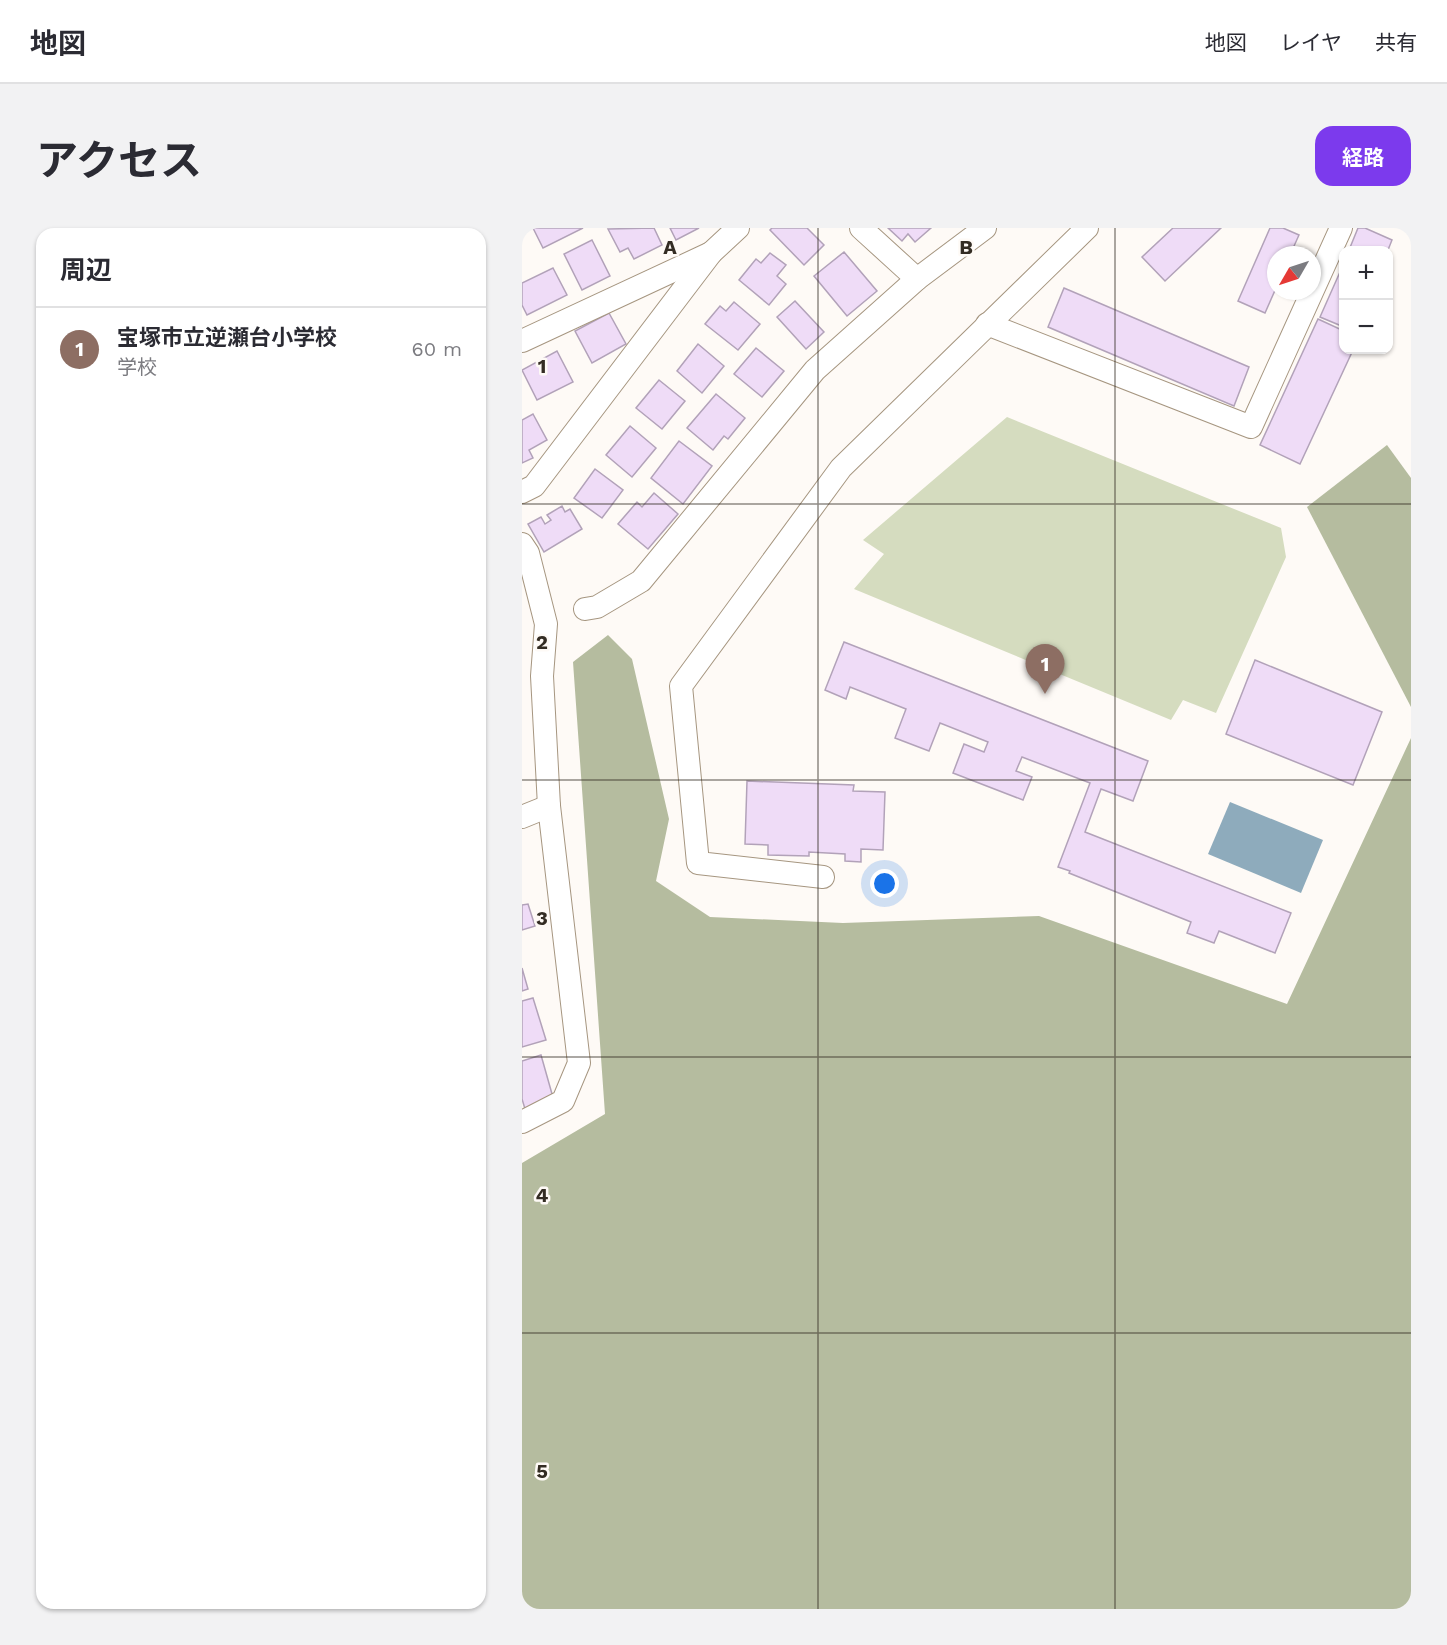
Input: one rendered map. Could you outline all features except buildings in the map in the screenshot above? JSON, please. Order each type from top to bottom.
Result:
[{"type":"street","points":[[522,492],[534,486],[711,253],[738,228]]},
{"type":"street","points":[[861,228],[917,279]]},
{"type":"street","points":[[585,609],[597,607],[641,581],[815,370],[917,279],[985,228]]},
{"type":"street","points":[[823,877],[698,863],[681,686],[841,468],[1087,228]]},
{"type":"street","points":[[987,324],[1251,427],[1341,228]]},
{"type":"street","points":[[522,341],[711,253]]},
{"type":"street","points":[[522,544],[528,553],[546,624],[532,680],[579,1063],[563,1101],[522,1122]]},
{"type":"street","points":[[522,817],[549,806]]},
{"type":"green space","points":[[1007,417],[1281,528],[1286,557],[1216,713],[1183,700],[1171,720],[854,589],[884,554],[863,540]]},
{"type":"green space","points":[[1387,445],[1411,478],[1411,707],[1307,507]]},
{"type":"green space","points":[[608,635],[632,659],[669,819],[656,881],[710,917],[843,923],[1039,916],[1287,1004],[1411,738],[1411,1609],[522,1609],[522,1163],[605,1114],[573,662]]},
{"type":"water","points":[[1230,802],[1323,840],[1301,893],[1208,854]]},
{"type":"place","name":"宝塚市立逆瀬台小学校","points":[[1045,694]]}]
